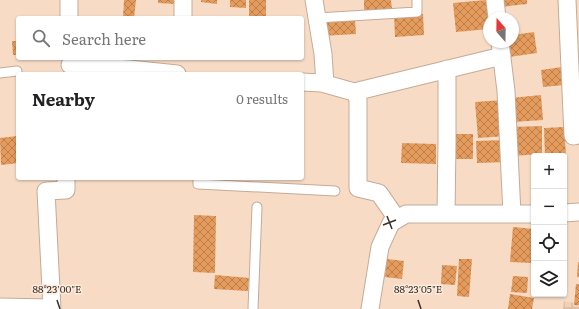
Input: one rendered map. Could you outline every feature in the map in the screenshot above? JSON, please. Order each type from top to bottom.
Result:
[{"type":"street","points":[[69,0],[69,16]]},
{"type":"street","points":[[183,0],[183,16]]},
{"type":"street","points":[[314,0],[323,54],[325,84]]},
{"type":"street","points":[[495,0],[496,12]]},
{"type":"street","points":[[568,0],[573,136],[579,136]]},
{"type":"street","points":[[304,82],[325,84],[354,92],[447,69],[501,49],[506,91],[512,214]]},
{"type":"street","points":[[70,66],[157,72]]},
{"type":"street","points":[[446,214],[448,141],[447,69]]},
{"type":"street","points":[[354,92],[358,99],[358,188],[380,193],[397,219]]},
{"type":"street","points":[[0,307],[51,308],[46,191],[66,190],[66,180]]},
{"type":"street","points":[[567,213],[579,212]]},
{"type":"street","points":[[370,309],[380,247],[391,223],[397,219],[406,214],[531,214]]},
{"type":"lane","points":[[317,18],[417,12],[417,0]]},
{"type":"lane","points":[[0,73],[18,71]]},
{"type":"lane","points":[[198,180],[198,184],[260,183],[335,191]]},
{"type":"lane","points":[[253,309],[257,207]]},
{"type":"shaded area","points":[[564,301],[579,304],[579,309],[563,309]]},
{"type":"building","points":[[124,0],[136,0],[134,16],[123,16]]},
{"type":"building","points":[[158,0],[176,0],[176,4],[158,3]]},
{"type":"building","points":[[201,0],[217,0],[217,4],[201,2]]},
{"type":"building","points":[[230,0],[246,0],[246,8],[230,7]]},
{"type":"building","points":[[249,0],[266,0],[266,16],[249,16]]},
{"type":"building","points":[[364,0],[391,0],[392,9],[364,11]]},
{"type":"building","points":[[490,0],[490,12],[483,12],[483,30],[456,32],[453,3]]},
{"type":"building","points":[[499,0],[527,0],[527,4],[500,7]]},
{"type":"building","points":[[423,14],[424,35],[395,37],[394,15]]},
{"type":"building","points":[[355,20],[356,34],[321,36],[320,22]]},
{"type":"building","points":[[534,32],[537,53],[509,57],[507,48],[519,48],[519,34]]},
{"type":"building","points":[[12,41],[16,41],[16,55],[13,55]]},
{"type":"building","points":[[562,67],[564,85],[543,87],[541,70]]},
{"type":"building","points":[[541,95],[543,120],[513,122],[511,98]]},
{"type":"building","points":[[504,100],[507,136],[478,138],[475,102]]},
{"type":"building","points":[[542,126],[542,153],[512,156],[511,127]]},
{"type":"building","points":[[564,127],[566,153],[545,153],[544,128]]},
{"type":"building","points":[[452,134],[473,134],[473,159],[452,159]]},
{"type":"building","points":[[16,136],[16,163],[1,165],[0,138]]},
{"type":"building","points":[[505,140],[507,162],[477,163],[476,141]]},
{"type":"building","points":[[402,143],[436,144],[436,164],[401,163]]},
{"type":"building","points":[[194,215],[216,216],[215,273],[193,272]]},
{"type":"building","points":[[513,227],[531,229],[531,263],[510,262]]},
{"type":"building","points":[[387,259],[404,261],[402,279],[385,277]]},
{"type":"building","points":[[459,259],[472,259],[469,297],[457,296]]},
{"type":"building","points":[[578,262],[579,277],[577,277]]},
{"type":"building","points":[[442,265],[457,266],[455,285],[441,284]]},
{"type":"building","points":[[215,275],[249,278],[248,291],[214,289]]},
{"type":"building","points":[[513,276],[528,277],[527,293],[511,292]]},
{"type":"building","points":[[576,284],[579,284],[579,305],[574,305]]},
{"type":"building","points":[[510,294],[534,298],[532,309],[508,309]]}]
